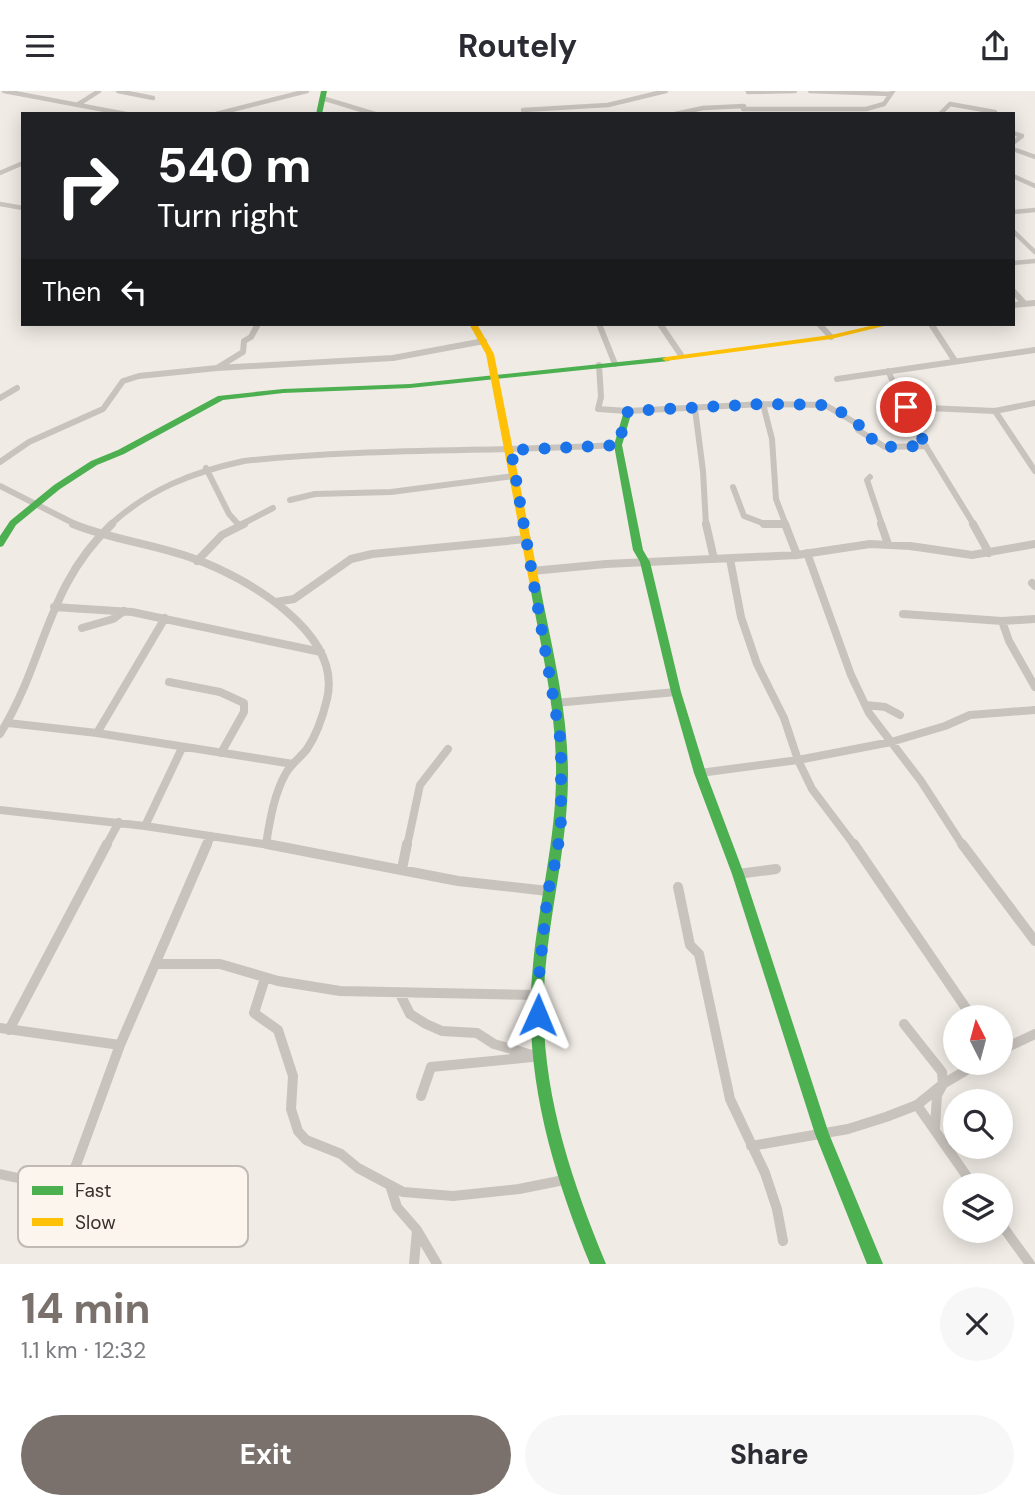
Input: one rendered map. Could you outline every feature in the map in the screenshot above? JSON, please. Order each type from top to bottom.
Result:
[{"type":"street","points":[[4,91],[115,112]]},
{"type":"street","points":[[77,105],[99,91]]},
{"type":"street","points":[[118,91],[153,99]]},
{"type":"street","points":[[224,112],[307,91]]},
{"type":"street","points":[[523,110],[608,104],[666,91]]},
{"type":"street","points":[[743,110],[748,91],[795,91]]},
{"type":"street","points":[[810,91],[891,93]]},
{"type":"street","points":[[685,112],[704,108],[811,112],[866,109],[884,104],[891,93]]},
{"type":"street","points":[[319,112],[323,94],[369,112]]},
{"type":"street","points":[[942,112],[950,104],[995,112]]},
{"type":"street","points":[[1015,150],[1035,157]]},
{"type":"street","points":[[0,173],[21,164]]},
{"type":"street","points":[[1015,177],[1035,186]]},
{"type":"street","points":[[9,205],[21,199]]},
{"type":"street","points":[[0,204],[21,208]]},
{"type":"street","points":[[1015,212],[1035,210]]},
{"type":"street","points":[[1015,233],[1035,252]]},
{"type":"street","points":[[1015,264],[1035,261]]},
{"type":"street","points":[[1015,293],[1025,303]]},
{"type":"street","points":[[1015,305],[1035,303]]},
{"type":"street","points":[[217,368],[243,352],[244,341],[251,337],[257,326]]},
{"type":"street","points":[[474,326],[484,341],[495,376],[511,450],[561,743],[562,791],[557,855],[548,891],[537,995],[539,1057],[547,1117],[565,1180],[598,1264]]},
{"type":"street","points":[[600,326],[604,331],[615,364]]},
{"type":"street","points":[[661,326],[681,355]]},
{"type":"street","points":[[821,326],[831,337]]},
{"type":"street","points":[[0,544],[8,528],[57,487],[94,463],[121,452],[220,398],[283,391],[384,388],[615,364],[831,337],[879,326]]},
{"type":"street","points":[[931,326],[955,361]]},
{"type":"street","points":[[0,462],[29,442],[103,409],[123,381],[139,376],[217,368],[393,358],[484,341]]},
{"type":"street","points":[[836,379],[1034,351]]},
{"type":"street","points":[[599,365],[601,397],[598,409],[628,411],[763,404],[825,405],[854,421],[859,425],[858,430],[882,446],[926,446]]},
{"type":"street","points":[[888,371],[926,446],[989,553]]},
{"type":"street","points":[[0,398],[17,388]]},
{"type":"street","points":[[906,407],[995,411],[1035,403]]},
{"type":"street","points":[[763,404],[772,439],[776,499],[796,555]]},
{"type":"street","points":[[695,409],[703,471],[704,517],[714,559]]},
{"type":"street","points":[[628,411],[618,445],[638,550],[645,562],[676,692],[700,773],[738,873],[822,1134],[874,1264]]},
{"type":"street","points":[[995,411],[1035,471]]},
{"type":"street","points":[[0,734],[26,687],[54,607],[70,573],[100,534],[148,494],[206,468],[309,454],[368,455],[469,448],[511,450],[618,445]]},
{"type":"street","points":[[206,468],[229,514],[238,524]]},
{"type":"street","points":[[290,500],[316,494],[391,492],[514,476]]},
{"type":"street","points":[[870,477],[867,481],[888,544]]},
{"type":"street","points":[[0,486],[36,506],[100,534],[197,561],[276,603],[296,619],[321,652],[328,669],[330,684],[309,747],[293,764],[271,814],[266,844]]},
{"type":"street","points":[[733,487],[744,516],[765,524],[784,524]]},
{"type":"street","points":[[197,561],[217,538],[238,524],[273,508]]},
{"type":"street","points":[[276,603],[293,599],[351,559],[372,554],[527,539]]},
{"type":"street","points":[[532,571],[645,562],[796,555],[870,544],[888,544],[954,554],[989,553],[1035,544]]},
{"type":"street","points":[[807,553],[830,619],[866,705],[921,781],[975,865],[1035,941]]},
{"type":"street","points":[[730,559],[741,617],[757,664],[812,789],[845,831],[964,1005]]},
{"type":"street","points":[[54,607],[124,611],[243,638],[321,652]]},
{"type":"street","points":[[82,628],[113,619],[124,611]]},
{"type":"street","points":[[903,614],[1002,621],[1035,619]]},
{"type":"street","points":[[96,733],[164,618]]},
{"type":"street","points":[[1002,621],[1009,641],[1035,687]]},
{"type":"street","points":[[169,682],[220,692],[244,703],[244,712],[221,753]]},
{"type":"street","points":[[555,703],[676,692]]},
{"type":"street","points":[[866,705],[885,707],[900,715]]},
{"type":"street","points":[[700,773],[798,760],[891,742],[945,726],[970,715],[1035,710]]},
{"type":"street","points":[[8,723],[96,733],[293,764]]},
{"type":"street","points":[[145,826],[182,748]]},
{"type":"street","points":[[401,869],[420,785],[448,749]]},
{"type":"street","points":[[0,810],[145,826],[266,844],[458,881],[548,891]]},
{"type":"street","points":[[119,823],[5,1029],[120,1045]]},
{"type":"street","points":[[76,1166],[120,1045],[211,836]]},
{"type":"street","points":[[738,873],[776,869]]},
{"type":"street","points":[[678,887],[690,945],[699,954],[730,1099],[765,1173],[778,1209],[783,1241]]},
{"type":"street","points":[[157,964],[220,964],[265,978],[340,991],[537,995]]},
{"type":"street","points":[[265,978],[254,1013],[278,1030],[293,1076],[291,1109],[298,1131],[306,1140],[341,1154],[358,1168],[403,1192],[453,1196],[519,1189],[565,1180]]},
{"type":"street","points":[[400,994],[410,1014],[426,1024],[442,1031],[477,1033],[494,1044],[539,1057]]},
{"type":"street","points":[[904,1024],[942,1072],[943,1084],[937,1095],[935,1128]]},
{"type":"street","points":[[1013,1044],[1035,1034]]},
{"type":"street","points":[[421,1096],[431,1067],[539,1057]]},
{"type":"street","points":[[751,1146],[849,1129],[917,1105],[958,1075]]},
{"type":"street","points":[[917,1105],[965,1173]]},
{"type":"street","points":[[0,1174],[18,1178]]},
{"type":"street","points":[[390,1185],[397,1207],[416,1230],[437,1264]]},
{"type":"street","points":[[414,1264],[416,1230]]},
{"type":"street","points":[[1013,1241],[1030,1264]]},
{"type":"traffic: fast","points":[[319,112],[324,91]]},
{"type":"traffic: fast","points":[[0,544],[13,523],[57,487],[94,463],[121,452],[221,398],[283,391],[410,386],[666,359]]},
{"type":"traffic: fast","points":[[628,411],[618,445],[638,550],[645,562],[676,692],[700,773],[738,874],[822,1134],[875,1264]]},
{"type":"traffic: fast","points":[[535,586],[556,704],[562,775],[559,829],[539,965],[539,1062],[544,1097],[561,1165],[598,1264]]},
{"type":"traffic: slow","points":[[474,326],[490,354],[535,586]]},
{"type":"traffic: slow","points":[[666,359],[831,337],[879,326]]},
{"type":"route","points":[[538,1015],[537,995],[548,891],[557,855],[561,821],[561,743],[511,450],[618,445],[628,411],[763,404],[825,405],[854,421],[859,425],[858,430],[882,446],[926,446],[906,407]]}]
